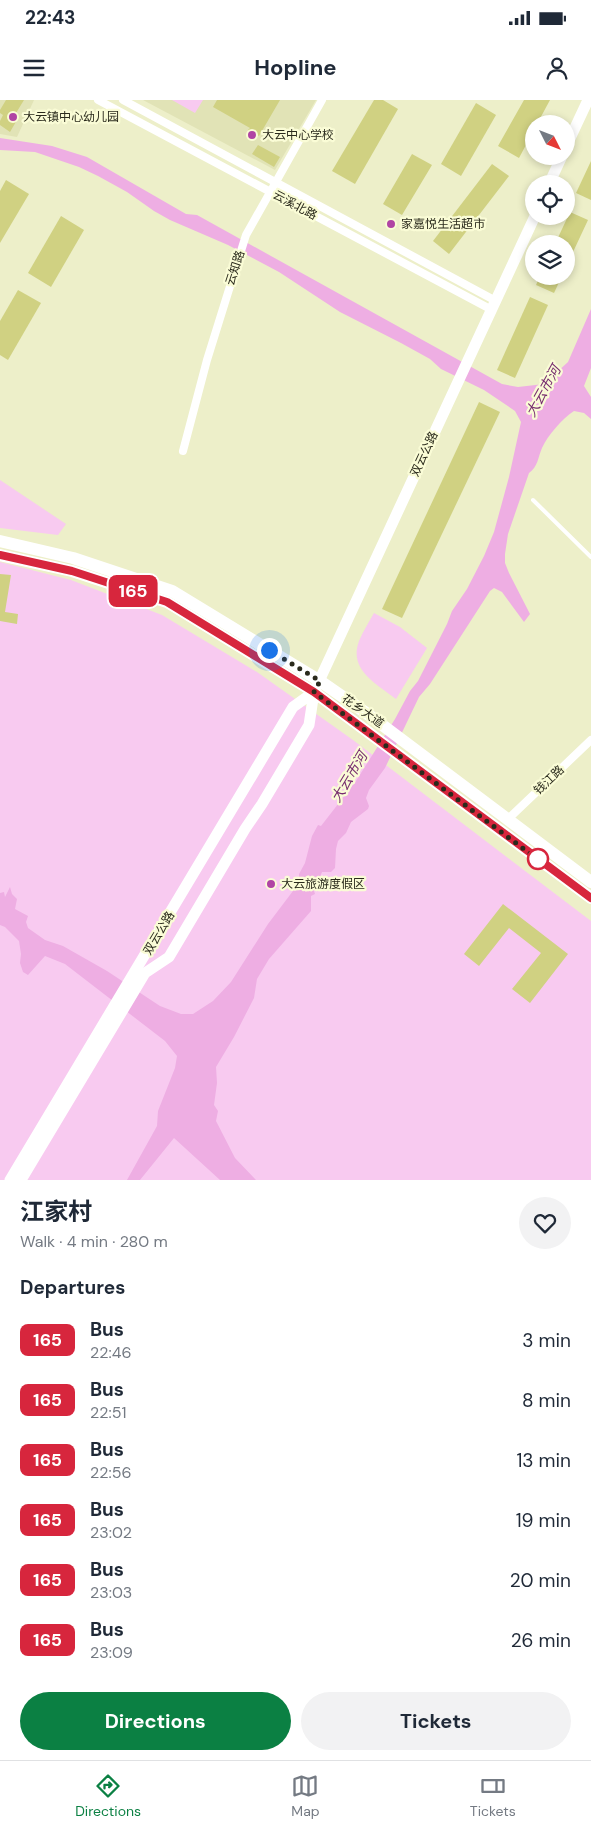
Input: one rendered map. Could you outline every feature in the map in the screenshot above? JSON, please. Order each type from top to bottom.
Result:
[{"type":"main road","name":"花乡大道","points":[[0,541],[73,558],[172,590],[317,687],[376,738],[591,898]]},
{"type":"main road","name":"花乡大道","points":[[0,555],[72,571],[167,602],[384,726],[591,882]]},
{"type":"street","name":"云溪北路","points":[[98,100],[270,192],[494,306]]},
{"type":"street","name":"云溪北路","points":[[123,100],[275,182],[494,306]]},
{"type":"street","name":"云知路","points":[[183,451],[207,360],[246,235],[322,100]]},
{"type":"street","points":[[575,128],[588,100]]},
{"type":"street","name":"双云公路","points":[[134,983],[168,957],[309,725],[317,687],[531,225]]},
{"type":"street","name":"双云公路","points":[[21,1180],[293,707],[317,687]]},
{"type":"street","name":"钱江路","points":[[507,820],[591,740]]},
{"type":"street","name":"双云公路","points":[[10,1180],[115,1015]]},
{"type":"lane","points":[[533,500],[591,557]]},
{"type":"shaded area","name":"大云镇中心幼儿园","points":[[0,100],[34,100],[17,137],[0,134]]},
{"type":"shaded area","name":"大云中心学校","points":[[143,100],[316,100],[275,170]]},
{"type":"shaded area","points":[[172,100],[203,100],[195,113]]},
{"type":"shaded area","points":[[0,480],[66,524],[58,535],[0,528]]},
{"type":"shaded area","name":"大云旅游度假区","points":[[0,562],[71,580],[162,615],[257,672],[353,740],[591,921],[591,1180],[0,1180]]},
{"type":"shaded area","points":[[374,613],[400,627],[427,648],[396,699],[366,675],[357,660],[359,641]]},
{"type":"water","name":"大云市河","points":[[0,138],[52,146],[87,157],[186,214],[197,215],[502,384],[518,387],[544,384],[568,362],[591,309],[591,368],[584,386],[591,397],[591,419],[584,413],[574,411],[560,423],[548,438],[536,465],[529,473],[508,534],[505,563],[530,614],[524,622],[502,592],[494,588],[490,591],[430,684],[419,697],[385,768],[369,790],[366,798],[369,806],[368,809],[351,822],[346,833],[338,841],[335,868],[331,872],[322,872],[314,891],[315,894],[311,896],[311,911],[269,959],[257,979],[254,998],[216,1067],[217,1083],[214,1105],[218,1111],[216,1121],[235,1158],[256,1180],[220,1180],[174,1138],[140,1180],[127,1180],[157,1126],[158,1111],[175,1068],[177,1056],[165,1041],[65,964],[45,956],[28,975],[23,972],[20,963],[19,941],[5,927],[0,925],[0,893],[4,892],[5,897],[10,887],[12,894],[17,899],[15,909],[28,916],[26,922],[28,928],[45,940],[63,946],[107,971],[160,1006],[181,1014],[193,1014],[213,1001],[231,982],[268,924],[299,883],[299,874],[305,863],[312,836],[318,825],[321,826],[356,781],[395,719],[410,691],[418,681],[452,611],[467,589],[494,532],[521,422],[515,411],[484,390],[441,369],[430,359],[340,312],[279,272],[228,245],[170,220],[127,192],[79,167],[35,152],[0,150]]},
{"type":"building","points":[[6,100],[24,100],[13,118],[17,120],[10,132],[0,125],[3,115],[0,113],[0,110]]},
{"type":"building","points":[[217,100],[280,100],[259,136],[248,130],[250,128],[213,107]]},
{"type":"building","points":[[374,100],[383,100],[398,109],[355,184],[332,171]]},
{"type":"building","points":[[524,100],[550,100],[542,115],[525,115],[525,147],[519,158],[498,146]]},
{"type":"building","points":[[476,103],[496,115],[461,176],[441,164]]},
{"type":"building","points":[[258,145],[280,157],[274,167],[252,154]]},
{"type":"building","points":[[412,154],[432,165],[402,215],[383,204]]},
{"type":"building","points":[[591,161],[591,200],[576,193]]},
{"type":"building","points":[[492,164],[509,176],[449,254],[433,241]]},
{"type":"building","points":[[6,180],[29,194],[0,243],[0,191]]},
{"type":"building","points":[[575,214],[588,220],[575,248],[575,235],[559,235],[564,225],[575,225]]},
{"type":"building","points":[[61,216],[84,230],[51,287],[28,273]]},
{"type":"building","points":[[536,285],[558,285],[554,293]]},
{"type":"building","points":[[18,290],[41,303],[8,360],[0,355],[0,321]]},
{"type":"building","points":[[530,297],[548,305],[515,378],[497,370]]},
{"type":"building","points":[[479,402],[500,412],[402,618],[382,609]]},
{"type":"building","points":[[0,574],[11,575],[5,612],[18,614],[17,624],[0,621]]},
{"type":"building","points":[[503,904],[568,954],[530,1003],[512,989],[541,953],[509,928],[479,966],[464,954]]},
{"type":"bus line","name":"165","points":[[0,555],[72,571],[167,602],[314,692],[591,898]]},
{"type":"place","name":"大云镇中心幼儿园","points":[[13,117]]},
{"type":"place","name":"大云中心学校","points":[[252,135]]},
{"type":"place","name":"家嘉悦生活超市","points":[[391,224]]},
{"type":"place","name":"大云旅游度假区","points":[[271,884]]},
{"type":"route","points":[[269,650],[320,681],[314,692],[540,861],[538,859]]}]
